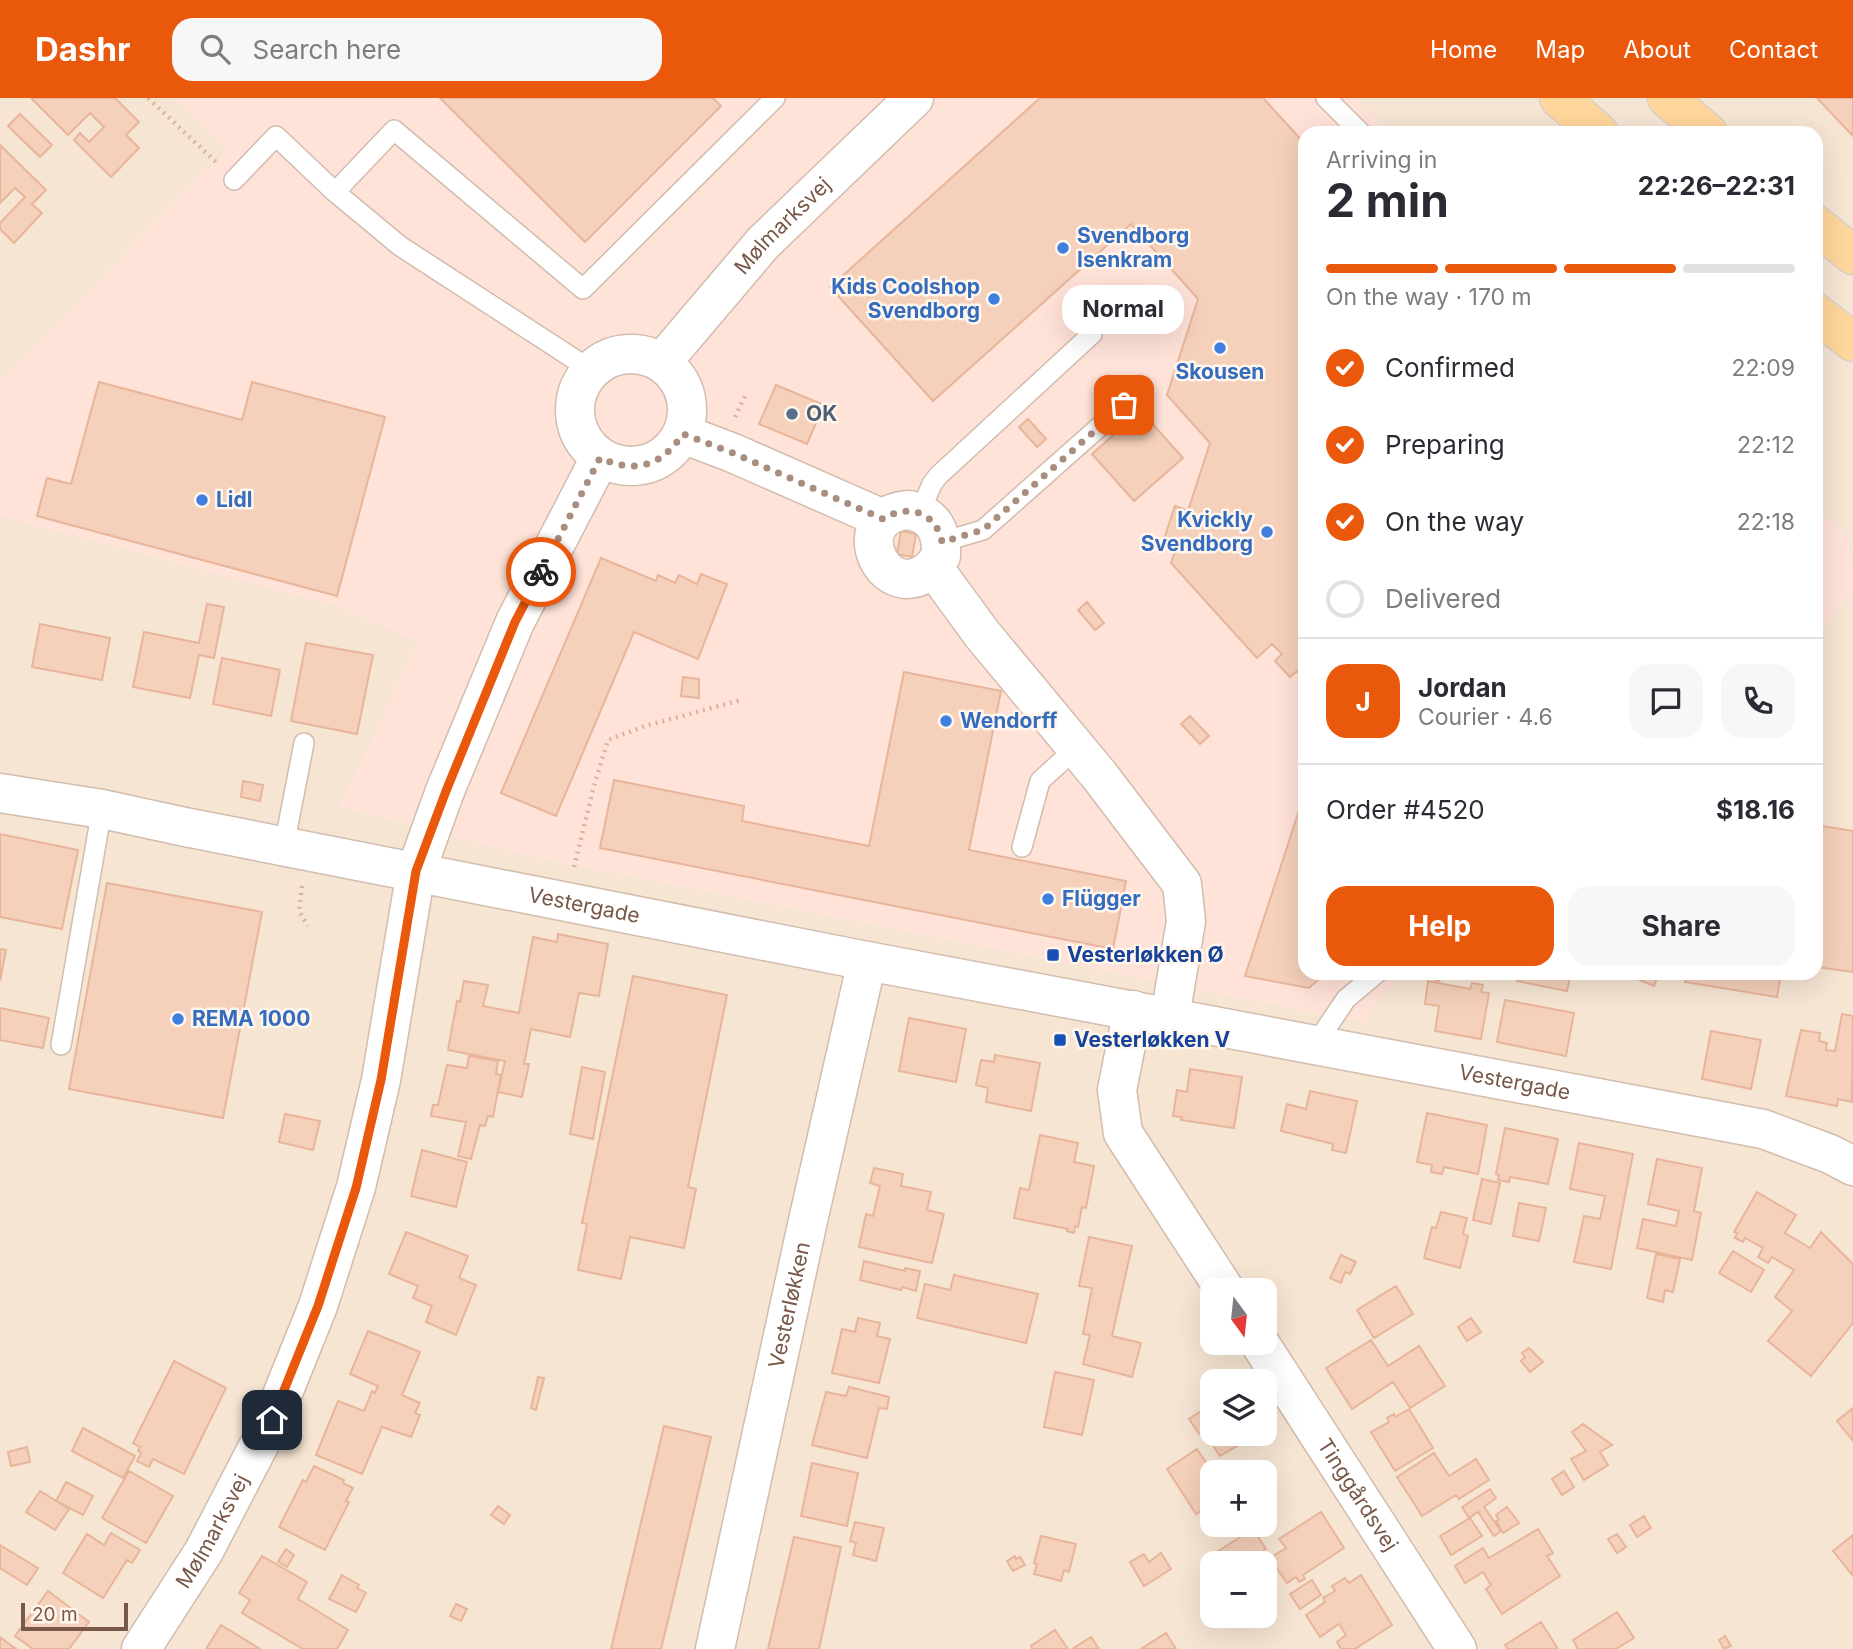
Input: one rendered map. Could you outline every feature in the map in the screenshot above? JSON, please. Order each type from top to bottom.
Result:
[{"type":"main road","points":[[1559,98],[1591,126]]},
{"type":"main road","points":[[1667,98],[1700,126]]},
{"type":"main road","points":[[1823,230],[1853,254]]},
{"type":"main road","points":[[1823,318],[1853,342]]},
{"type":"street","name":"Mølmarksvej","points":[[662,362],[763,243],[914,98]]},
{"type":"street","points":[[625,354],[644,355],[662,362],[678,380],[687,402],[683,434],[672,449],[656,461],[638,467],[618,466],[600,458],[588,447],[579,433],[575,401],[580,385],[591,370],[607,359],[625,354]]},
{"type":"street","points":[[683,434],[883,519]]},
{"type":"street","name":"Mølmarksvej","points":[[141,1649],[204,1551],[272,1420],[318,1306],[356,1188],[381,1080],[416,871],[515,622],[600,458]]},
{"type":"street","points":[[931,541],[924,574],[902,578],[883,568],[877,560],[873,539],[883,519],[899,511],[931,541],[982,634],[1098,775],[1182,884],[1186,921],[1170,1017]]},
{"type":"street","name":"Vestergade","points":[[0,793],[102,809],[867,961],[1763,1129],[1830,1154],[1853,1166]]},
{"type":"street","name":"Vesterløkken","points":[[715,1649],[867,961]]},
{"type":"street","points":[[1133,1010],[1117,1090],[1123,1133],[1217,1278]]},
{"type":"street","name":"Tinggårdsvej","points":[[1267,1355],[1457,1649]]},
{"type":"lane","points":[[335,192],[394,130],[583,289],[775,98]]},
{"type":"lane","points":[[1326,98],[1354,126]]},
{"type":"lane","points":[[234,180],[276,136],[335,192],[400,246],[591,370]]},
{"type":"lane","points":[[1092,334],[932,484],[931,541],[983,530],[1124,405]]},
{"type":"lane","points":[[284,846],[303,743]]},
{"type":"lane","points":[[1022,847],[1040,781],[1075,749]]},
{"type":"lane","points":[[61,1045],[102,809]]},
{"type":"lane","points":[[1315,1045],[1346,999],[1369,980]]},
{"type":"path","points":[[148,98],[234,180]]},
{"type":"path","points":[[566,902],[608,740],[645,726],[741,700]]},
{"type":"shaded area","points":[[0,98],[1853,98],[1853,1649],[0,1649]]},
{"type":"shaded area","points":[[175,98],[1353,98],[1382,126],[1298,126],[1298,980],[1401,980],[1376,1000],[1365,1023],[528,856],[339,807],[418,642],[337,606],[0,516],[0,381],[228,148]]},
{"type":"shaded area","points":[[1823,515],[1846,534],[1853,568],[1853,591],[1823,627]]},
{"type":"building","points":[[115,98],[139,122],[126,135],[139,148],[111,177],[74,140],[80,133],[89,142],[104,127],[90,113],[68,135],[32,99]]},
{"type":"building","points":[[440,98],[713,98],[721,106],[585,242]]},
{"type":"building","points":[[1040,98],[1263,98],[1298,136],[1298,672],[1290,677],[1275,661],[1282,654],[1272,644],[1257,658],[1171,563],[1179,540],[1174,539],[1173,542],[1164,539],[1175,506],[1184,509],[1183,512],[1187,514],[1210,443],[1167,395],[1198,299],[1131,224],[933,401],[830,287]]},
{"type":"building","points":[[1817,98],[1853,98],[1853,136]]},
{"type":"building","points":[[20,114],[52,145],[40,157],[8,126]]},
{"type":"building","points":[[0,145],[46,190],[32,204],[42,213],[14,243],[0,229],[0,223],[25,197],[15,188],[0,203]]},
{"type":"building","name":"Lidl","points":[[99,382],[242,420],[252,382],[385,417],[337,596],[37,516],[47,478],[71,484]]},
{"type":"building","name":"OK","points":[[776,385],[824,405],[807,444],[759,424]]},
{"type":"building","points":[[1141,411],[1183,458],[1134,501],[1092,454]]},
{"type":"building","points":[[1028,419],[1046,439],[1037,447],[1019,427]]},
{"type":"building","points":[[901,531],[916,534],[912,557],[897,554]]},
{"type":"building","points":[[601,558],[656,581],[658,575],[675,583],[679,575],[697,584],[701,574],[727,584],[698,659],[634,632],[556,816],[501,793]]},
{"type":"building","points":[[1087,602],[1104,623],[1095,630],[1078,610]]},
{"type":"building","points":[[207,604],[224,607],[214,658],[199,655],[190,698],[133,687],[144,632],[199,643]]},
{"type":"building","points":[[40,624],[110,638],[102,680],[32,667]]},
{"type":"building","points":[[306,643],[373,655],[357,734],[291,721]]},
{"type":"building","points":[[222,658],[280,670],[271,716],[213,704]]},
{"type":"building","points":[[904,672],[1001,691],[969,850],[1126,881],[1113,949],[600,848],[614,780],[744,806],[742,821],[869,846]]},
{"type":"building","points":[[683,677],[699,679],[699,698],[681,696]]},
{"type":"building","points":[[1190,716],[1209,736],[1200,744],[1181,724]]},
{"type":"building","points":[[243,781],[263,785],[260,801],[241,797]]},
{"type":"building","points":[[1298,814],[1298,980],[1318,980],[1309,988],[1245,976]]},
{"type":"building","points":[[1823,826],[1853,831],[1853,972],[1823,968]]},
{"type":"building","points":[[0,834],[78,850],[62,929],[0,917]]},
{"type":"building","points":[[107,883],[262,912],[223,1118],[69,1089]]},
{"type":"building","points":[[558,934],[608,944],[599,996],[579,993],[570,1037],[531,1029],[524,1064],[529,1064],[522,1097],[498,1092],[505,1061],[448,1050],[457,1001],[460,1002],[464,981],[488,985],[483,1006],[519,1013],[533,937],[557,942]]},
{"type":"building","points":[[0,949],[6,950],[0,981]]},
{"type":"building","points":[[633,976],[727,995],[688,1187],[696,1189],[684,1248],[630,1237],[621,1279],[578,1270],[587,1224],[582,1223]]},
{"type":"building","points":[[1517,980],[1569,980],[1567,991]]},
{"type":"building","points":[[1640,980],[1656,980],[1654,986]]},
{"type":"building","points":[[1685,980],[1780,980],[1777,997]]},
{"type":"building","points":[[1428,981],[1470,989],[1472,983],[1483,985],[1481,992],[1489,993],[1481,1039],[1435,1031],[1439,1006],[1425,1004]]},
{"type":"building","points":[[1505,1000],[1574,1013],[1566,1056],[1497,1042]]},
{"type":"building","points":[[0,1008],[49,1018],[43,1048],[0,1040]]},
{"type":"building","points":[[1842,1014],[1853,1016],[1852,1102],[1838,1099],[1837,1106],[1786,1096],[1801,1030],[1820,1033],[1819,1041],[1827,1043],[1826,1050],[1835,1051]]},
{"type":"building","points":[[909,1018],[966,1029],[956,1082],[899,1071]]},
{"type":"building","points":[[1711,1031],[1761,1040],[1751,1089],[1702,1079]]},
{"type":"building","points":[[995,1055],[1040,1063],[1031,1111],[986,1102],[988,1088],[976,1085],[981,1060],[994,1062]]},
{"type":"building","points":[[469,1056],[498,1061],[496,1074],[501,1075],[493,1117],[488,1116],[485,1126],[480,1125],[471,1159],[458,1156],[466,1122],[431,1116],[433,1105],[438,1105],[447,1065],[467,1068]]},
{"type":"building","points":[[582,1067],[605,1072],[593,1139],[570,1134]]},
{"type":"building","points":[[1190,1069],[1242,1077],[1234,1128],[1181,1120],[1182,1117],[1173,1116],[1177,1090],[1187,1092]]},
{"type":"building","points":[[1310,1091],[1357,1101],[1346,1153],[1332,1150],[1333,1144],[1281,1131],[1287,1104],[1306,1109]]},
{"type":"building","points":[[1427,1113],[1487,1125],[1478,1174],[1444,1167],[1442,1174],[1431,1172],[1432,1165],[1417,1162]]},
{"type":"building","points":[[285,1114],[320,1121],[313,1150],[279,1142]]},
{"type":"building","points":[[1505,1128],[1558,1139],[1548,1184],[1510,1177],[1509,1182],[1498,1180],[1499,1175],[1496,1174]]},
{"type":"building","points":[[1040,1135],[1078,1143],[1074,1162],[1094,1166],[1086,1208],[1082,1207],[1074,1233],[1067,1231],[1068,1229],[1014,1218],[1020,1188],[1029,1190]]},
{"type":"building","points":[[1579,1143],[1633,1154],[1611,1269],[1574,1262],[1584,1216],[1600,1219],[1605,1196],[1570,1189]]},
{"type":"building","points":[[422,1150],[467,1162],[456,1207],[411,1196]]},
{"type":"building","points":[[1657,1159],[1702,1168],[1694,1211],[1701,1213],[1692,1260],[1637,1248],[1643,1219],[1676,1226],[1679,1211],[1648,1204]]},
{"type":"building","points":[[874,1168],[903,1174],[901,1186],[931,1192],[927,1210],[944,1214],[932,1263],[859,1247],[866,1214],[873,1216],[880,1186],[870,1183]]},
{"type":"building","points":[[1482,1179],[1500,1183],[1491,1224],[1473,1220]]},
{"type":"building","points":[[1757,1192],[1796,1215],[1785,1233],[1810,1248],[1821,1232],[1853,1264],[1853,1323],[1811,1376],[1768,1341],[1792,1311],[1775,1297],[1794,1270],[1772,1257],[1768,1263],[1758,1257],[1763,1248],[1745,1238],[1743,1242],[1735,1238],[1737,1233],[1734,1232]]},
{"type":"building","points":[[1519,1203],[1546,1208],[1539,1241],[1513,1236]]},
{"type":"building","points":[[1441,1212],[1467,1218],[1463,1234],[1468,1236],[1460,1268],[1424,1258],[1432,1227],[1436,1228]]},
{"type":"building","points":[[406,1232],[468,1256],[459,1278],[476,1285],[456,1335],[426,1322],[432,1306],[413,1298],[418,1286],[389,1274]]},
{"type":"building","points":[[1089,1237],[1132,1246],[1112,1336],[1141,1343],[1132,1377],[1083,1364],[1090,1335],[1083,1334],[1092,1288],[1079,1286]]},
{"type":"building","points":[[1733,1251],[1764,1270],[1751,1292],[1719,1273]]},
{"type":"building","points":[[1656,1254],[1680,1259],[1673,1292],[1665,1290],[1663,1302],[1647,1298]]},
{"type":"building","points":[[1341,1255],[1356,1262],[1350,1274],[1345,1272],[1341,1283],[1330,1278]]},
{"type":"building","points":[[864,1261],[905,1271],[905,1268],[920,1271],[916,1291],[860,1280]]},
{"type":"building","points":[[954,1275],[1038,1294],[1026,1343],[917,1318],[925,1284],[950,1290]]},
{"type":"building","points":[[1396,1286],[1413,1314],[1374,1338],[1357,1310]]},
{"type":"building","points":[[858,1318],[880,1323],[877,1336],[890,1339],[879,1383],[832,1373],[842,1329],[855,1332]]},
{"type":"building","points":[[1471,1318],[1481,1332],[1467,1341],[1458,1327]]},
{"type":"building","points":[[368,1331],[420,1352],[402,1395],[420,1403],[415,1413],[420,1415],[411,1437],[382,1427],[362,1474],[316,1455],[338,1401],[364,1411],[372,1391],[375,1393],[378,1386],[350,1374]]},
{"type":"building","points":[[1371,1340],[1388,1366],[1419,1346],[1445,1386],[1410,1408],[1393,1382],[1352,1409],[1326,1368]]},
{"type":"building","points":[[1529,1348],[1543,1362],[1530,1372],[1521,1361],[1525,1357],[1522,1353]]},
{"type":"building","points":[[174,1361],[226,1388],[184,1474],[153,1459],[149,1467],[137,1461],[141,1453],[138,1451],[140,1447],[133,1443]]},
{"type":"building","points":[[1055,1372],[1094,1380],[1082,1435],[1044,1427]]},
{"type":"building","points":[[538,1377],[544,1378],[536,1410],[531,1408]]},
{"type":"building","points":[[849,1387],[889,1397],[887,1409],[879,1408],[867,1458],[812,1445],[826,1392],[846,1396]]},
{"type":"building","points":[[1853,1408],[1853,1441],[1837,1421]]},
{"type":"building","points":[[1409,1409],[1433,1448],[1395,1471],[1371,1432],[1389,1422],[1387,1418],[1394,1414],[1395,1417]]},
{"type":"building","points":[[1200,1412],[1200,1433],[1199,1434],[1189,1419]]},
{"type":"building","points":[[1583,1424],[1612,1445],[1600,1452],[1608,1465],[1584,1480],[1571,1459],[1586,1451],[1572,1432]]},
{"type":"building","points":[[664,1426],[711,1437],[672,1604],[661,1649],[611,1649]]},
{"type":"building","points":[[83,1428],[135,1456],[123,1478],[72,1451]]},
{"type":"building","points":[[1213,1446],[1237,1446],[1220,1456]]},
{"type":"building","points":[[27,1447],[30,1462],[11,1466],[8,1452]]},
{"type":"building","points":[[1197,1449],[1204,1460],[1200,1460],[1200,1511],[1196,1514],[1167,1469]]},
{"type":"building","points":[[1434,1453],[1449,1476],[1476,1459],[1489,1480],[1459,1499],[1456,1495],[1422,1516],[1397,1477]]},
{"type":"building","points":[[812,1463],[858,1473],[847,1526],[801,1516]]},
{"type":"building","points":[[314,1466],[344,1480],[343,1483],[353,1488],[346,1501],[349,1502],[325,1550],[279,1527],[303,1480],[306,1482]]},
{"type":"building","points":[[129,1471],[173,1496],[146,1543],[102,1518]]},
{"type":"building","points":[[1564,1471],[1574,1487],[1562,1495],[1552,1479]]},
{"type":"building","points":[[66,1482],[93,1496],[83,1515],[56,1501]]},
{"type":"building","points":[[1490,1489],[1496,1498],[1484,1507],[1501,1531],[1494,1536],[1478,1512],[1469,1518],[1462,1507]]},
{"type":"building","points":[[40,1491],[69,1509],[55,1530],[26,1512]]},
{"type":"building","points":[[498,1506],[510,1515],[504,1524],[491,1515]]},
{"type":"building","points":[[1507,1507],[1519,1523],[1503,1533],[1496,1521],[1499,1520],[1496,1515]]},
{"type":"building","points":[[1321,1512],[1344,1548],[1303,1575],[1305,1579],[1299,1582],[1296,1577],[1287,1583],[1277,1568],[1277,1554],[1286,1548],[1279,1539]]},
{"type":"building","points":[[1644,1516],[1651,1528],[1637,1537],[1630,1525]]},
{"type":"building","points":[[1470,1518],[1482,1536],[1451,1555],[1440,1536]]},
{"type":"building","points":[[855,1522],[884,1528],[876,1561],[853,1555],[856,1543],[850,1541]]},
{"type":"building","points":[[1538,1529],[1553,1553],[1547,1556],[1560,1576],[1502,1614],[1486,1589],[1491,1585],[1483,1572],[1465,1583],[1455,1566],[1483,1548],[1489,1558]]},
{"type":"building","points":[[111,1533],[140,1550],[132,1563],[127,1560],[103,1598],[63,1573],[87,1534],[104,1545]]},
{"type":"building","points":[[1617,1534],[1626,1547],[1617,1553],[1608,1539]]},
{"type":"building","points":[[1853,1535],[1853,1576],[1833,1551]]},
{"type":"building","points":[[1041,1536],[1076,1544],[1069,1572],[1064,1570],[1061,1581],[1034,1574]]},
{"type":"building","points":[[794,1537],[841,1547],[819,1649],[768,1649]]},
{"type":"building","points":[[1240,1537],[1258,1537],[1266,1549],[1263,1551],[1218,1551]]},
{"type":"building","points":[[0,1545],[38,1568],[27,1585],[0,1568]]},
{"type":"building","points":[[286,1549],[294,1555],[287,1567],[278,1562]]},
{"type":"building","points":[[1161,1553],[1171,1569],[1144,1586],[1130,1562],[1144,1554],[1149,1562]]},
{"type":"building","points":[[262,1556],[307,1582],[298,1599],[348,1630],[337,1649],[303,1649],[242,1613],[250,1600],[239,1593]]},
{"type":"building","points":[[1015,1556],[1016,1559],[1020,1557],[1025,1565],[1013,1571],[1007,1561]]},
{"type":"building","points":[[342,1575],[359,1585],[357,1588],[366,1593],[356,1612],[329,1599]]},
{"type":"building","points":[[1361,1575],[1392,1625],[1355,1649],[1341,1649],[1337,1642],[1346,1635],[1339,1624],[1320,1637],[1306,1615],[1325,1602],[1323,1598],[1335,1591],[1332,1586],[1345,1578],[1349,1583]]},
{"type":"building","points":[[1312,1580],[1321,1595],[1300,1609],[1290,1594]]},
{"type":"building","points":[[48,1591],[89,1622],[69,1649],[33,1649],[15,1636]]},
{"type":"building","points":[[456,1604],[467,1609],[461,1621],[450,1616]]},
{"type":"building","points":[[1617,1612],[1634,1638],[1616,1649],[1578,1649],[1573,1640]]},
{"type":"building","points":[[1541,1622],[1558,1649],[1508,1649],[1505,1645]]},
{"type":"building","points":[[221,1625],[260,1649],[206,1649]]},
{"type":"building","points":[[1055,1630],[1068,1649],[1032,1649],[1031,1646]]},
{"type":"building","points":[[1166,1633],[1176,1649],[1141,1649]]},
{"type":"building","points":[[1725,1636],[1731,1646],[1724,1649],[1719,1640]]},
{"type":"building","points":[[0,1637],[16,1649],[0,1649]]},
{"type":"building","points":[[1091,1637],[1099,1649],[1072,1649]]},
{"type":"way so far","points":[[541,572],[600,458],[618,466],[638,467],[656,461],[672,449],[683,434],[883,519],[899,511],[920,512],[934,523],[942,542],[983,530],[1124,405]]},
{"type":"place","name":"Svendborg Isenkram","points":[[1063,248]]},
{"type":"place","name":"Kids Coolshop Svendborg","points":[[994,299]]},
{"type":"place","name":"Skousen","points":[[1220,348]]},
{"type":"place","name":"Normal","points":[[1124,405]]},
{"type":"place","name":"OK","points":[[792,414]]},
{"type":"place","name":"Lidl","points":[[202,500]]},
{"type":"place","name":"Kvickly Svendborg","points":[[1267,532]]},
{"type":"place","name":"Wendorff","points":[[946,721]]},
{"type":"place","name":"Flügger","points":[[1048,899]]},
{"type":"place","name":"Vesterløkken Ø","points":[[1053,955]]},
{"type":"place","name":"REMA 1000","points":[[178,1019]]},
{"type":"place","name":"Vesterløkken V","points":[[1060,1040]]},
{"type":"route","points":[[272,1420],[318,1306],[356,1188],[381,1080],[416,871],[515,622],[541,572]]}]
